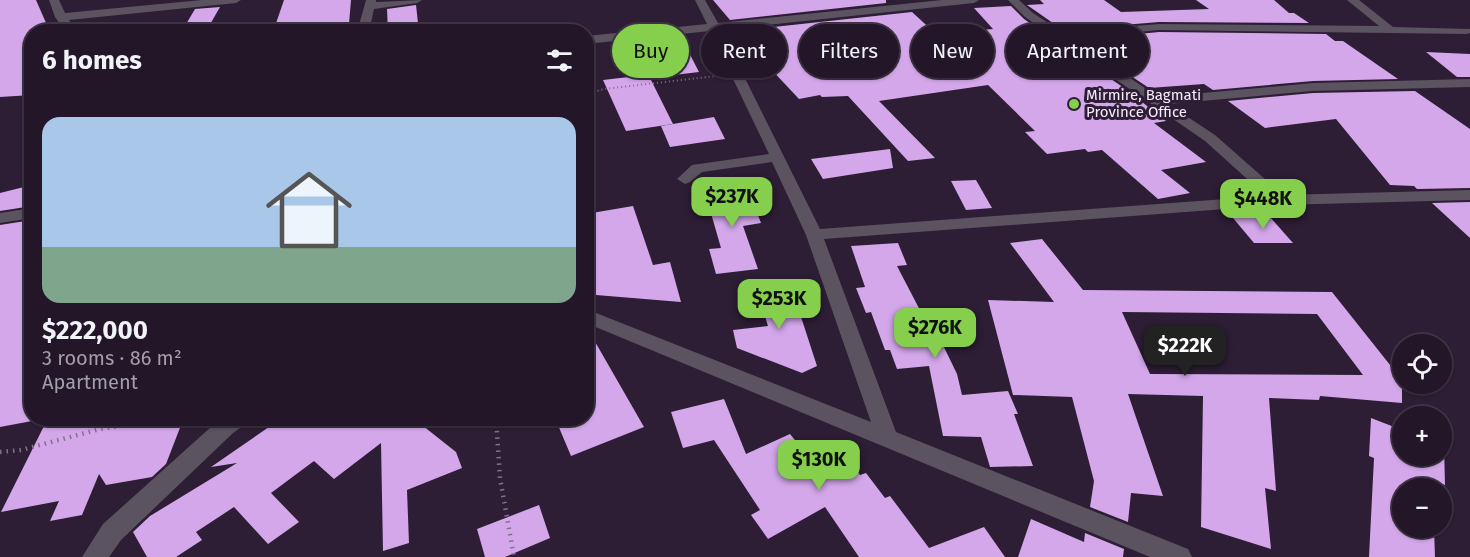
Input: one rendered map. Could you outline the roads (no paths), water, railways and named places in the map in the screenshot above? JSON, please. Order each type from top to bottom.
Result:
[{"type":"street","points":[[54,0],[66,24]]},
{"type":"street","points":[[61,16],[236,0]]},
{"type":"street","points":[[365,24],[370,3],[417,0]]},
{"type":"street","points":[[700,0],[714,24]]},
{"type":"street","points":[[735,24],[974,0]]},
{"type":"street","points":[[1013,0],[1042,24]]},
{"type":"street","points":[[1352,0],[1389,29]]},
{"type":"street","points":[[594,39],[701,28]]},
{"type":"street","points":[[1149,28],[1466,31]]},
{"type":"street","points":[[740,78],[814,235],[888,440]]},
{"type":"street","points":[[1122,78],[1239,162],[1279,200]]},
{"type":"street","points":[[1157,101],[1222,92],[1287,87],[1470,83]]},
{"type":"street","points":[[685,179],[697,168],[778,157]]},
{"type":"street","points":[[814,235],[1279,200],[1469,196]]},
{"type":"street","points":[[0,218],[24,214]]},
{"type":"street","points":[[594,318],[1179,557]]},
{"type":"street","points":[[94,557],[112,532],[226,426]]},
{"type":"place","name":"Mirmire, Bagmati Province Office","points":[[1074,104]]}]
